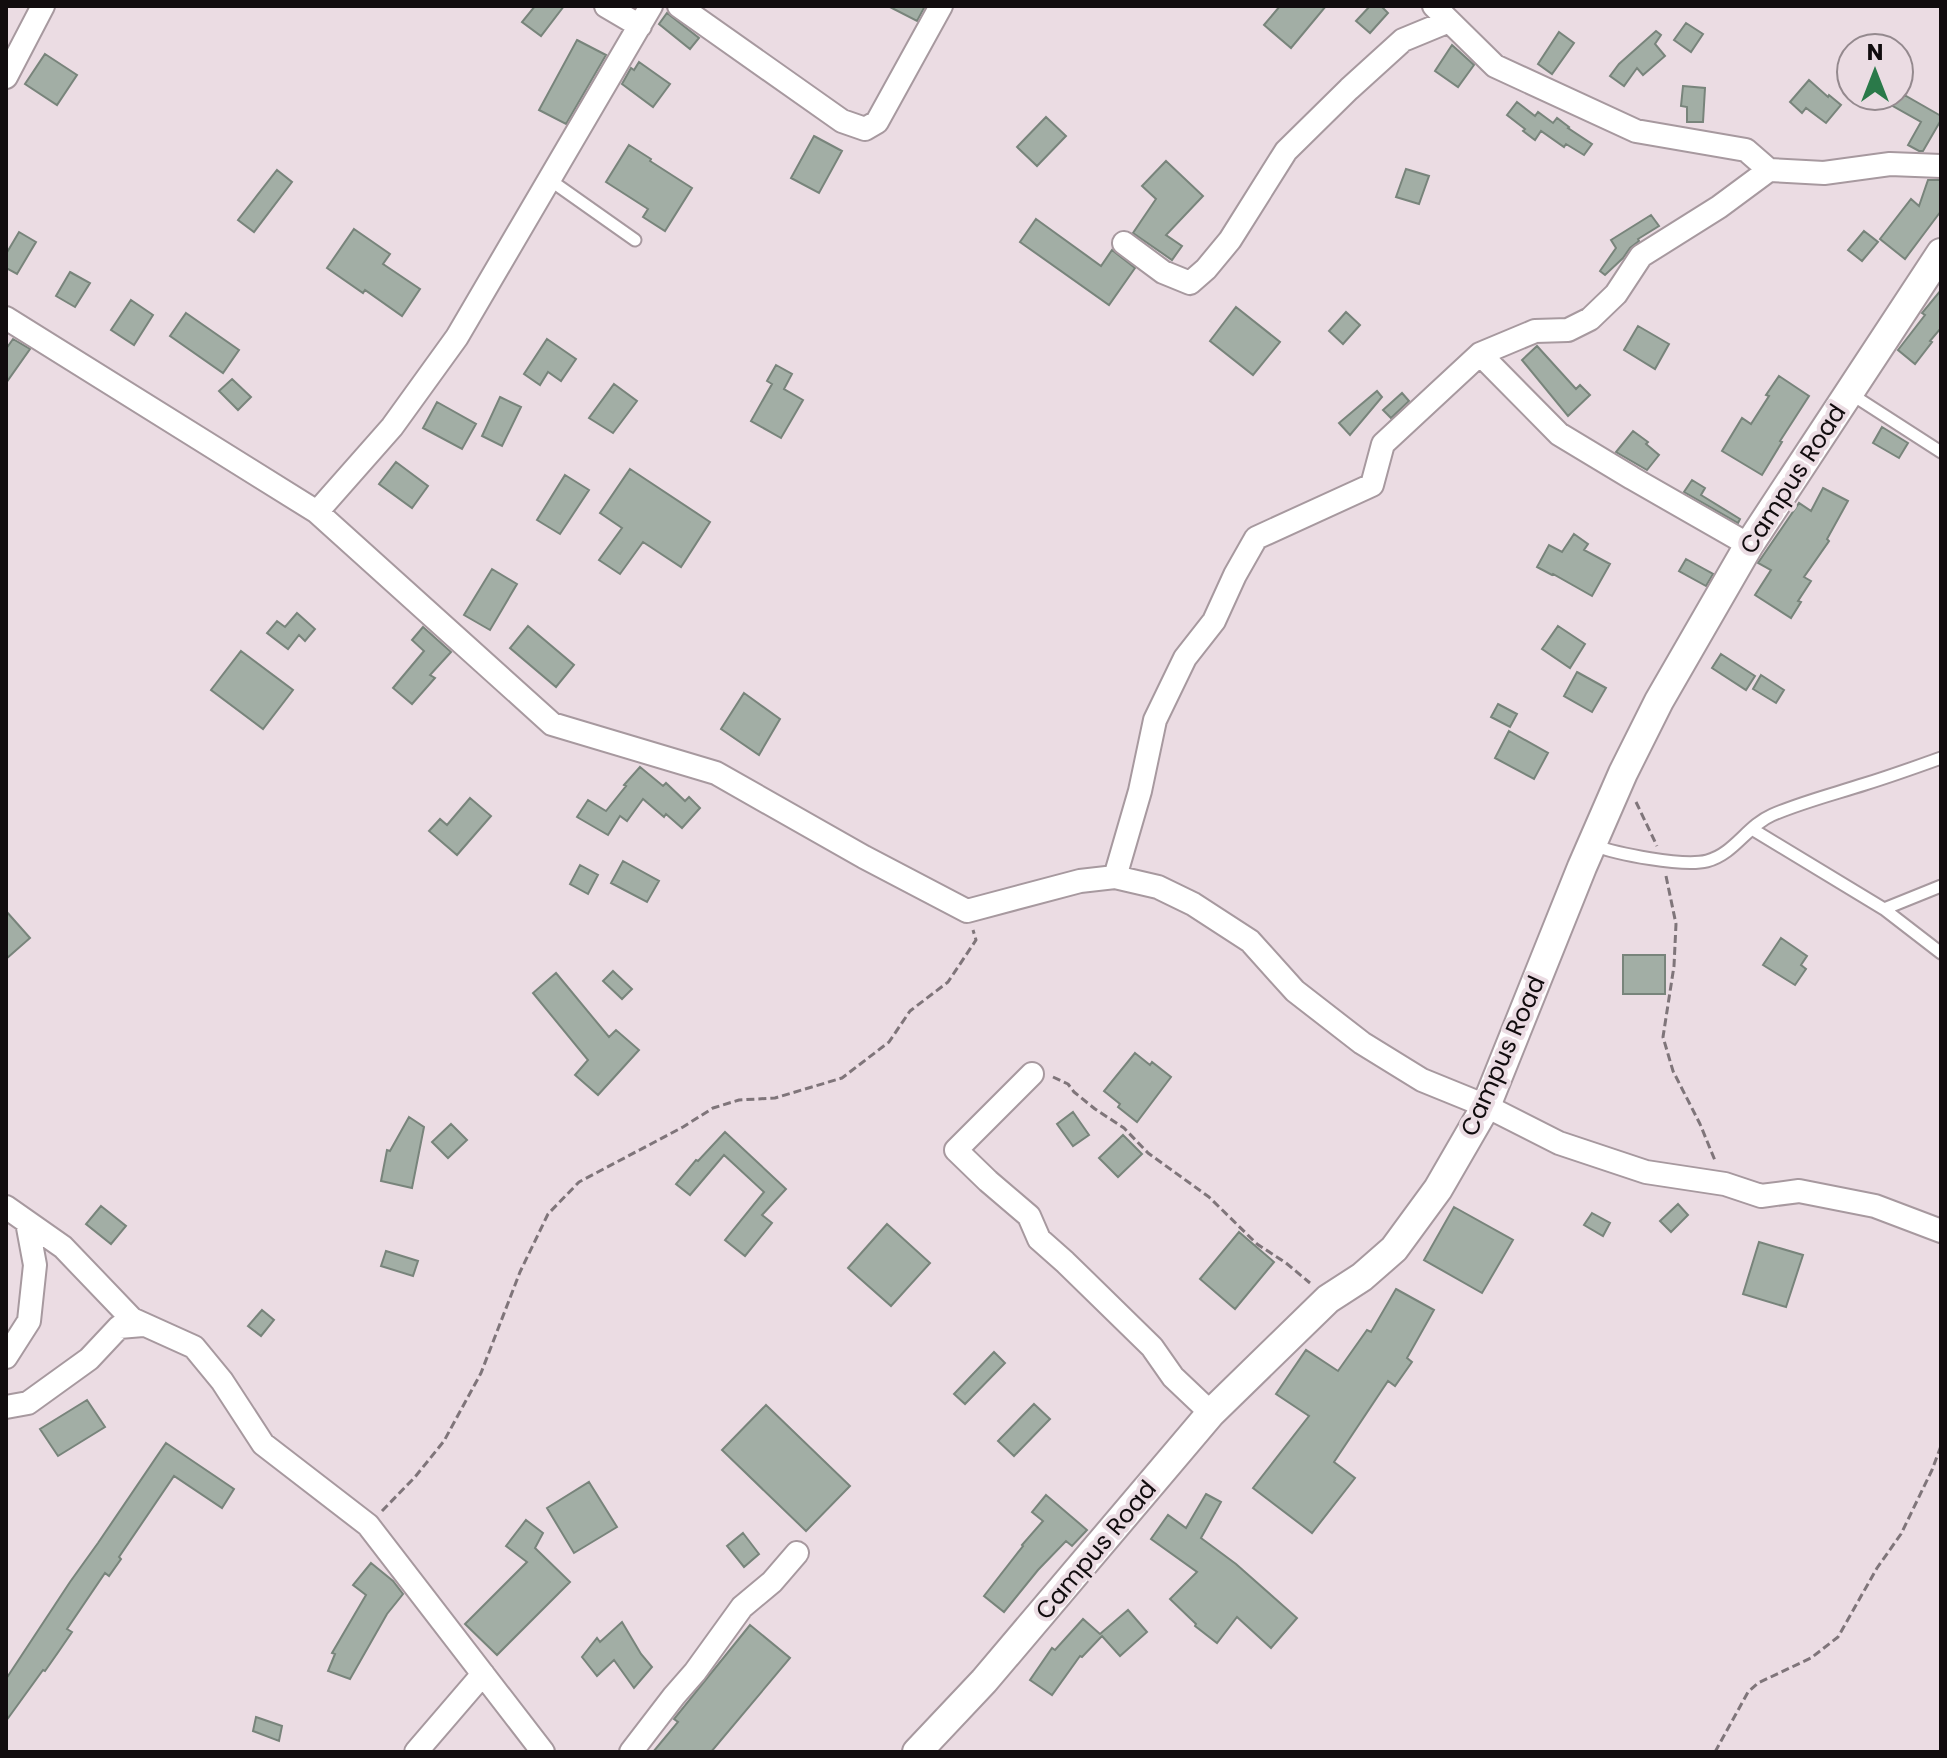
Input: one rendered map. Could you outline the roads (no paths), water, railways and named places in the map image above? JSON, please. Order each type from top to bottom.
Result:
[{"type":"street","points":[[6,77],[43,6]]},
{"type":"street","points":[[606,6],[640,26]]},
{"type":"street","points":[[317,512],[392,427],[457,337],[651,6]]},
{"type":"street","points":[[679,6],[842,121],[865,129],[877,122],[941,6]]},
{"type":"street","points":[[1124,243],[1163,272],[1190,283],[1230,240],[1286,151],[1403,40],[1441,13],[1495,66],[1636,131],[1746,150],[1769,170],[1824,173],[1890,164],[1941,166]]},
{"type":"street","points":[[1115,877],[1140,791],[1155,720],[1185,658],[1214,621],[1256,538],[1372,485],[1383,444],[1480,354],[1535,331],[1568,330],[1590,319],[1616,294],[1641,256],[1719,207],[1769,170]]},
{"type":"street","name":"Campus Road","points":[[917,1752],[984,1681],[1211,1413],[1328,1299],[1362,1277],[1394,1249],[1438,1189],[1486,1106],[1592,844],[1659,701],[1749,545],[1941,253]]},
{"type":"street","points":[[6,318],[317,512],[552,724],[716,773],[967,911],[1080,881],[1115,877],[1158,887],[1193,904],[1250,941],[1295,991],[1362,1043],[1422,1080],[1486,1106],[1559,1143],[1646,1172],[1725,1184],[1761,1196],[1799,1191],[1875,1206],[1941,1231]]},
{"type":"street","points":[[1480,354],[1559,434],[1749,545]]},
{"type":"street","points":[[1032,1074],[956,1150],[1029,1216],[1039,1239],[1152,1347],[1173,1377],[1211,1413]]},
{"type":"street","points":[[6,1207],[63,1247],[132,1319],[194,1347],[222,1381],[263,1444],[368,1525],[543,1752]]},
{"type":"street","points":[[6,1357],[29,1321],[35,1265],[27,1222]]},
{"type":"street","points":[[6,1407],[28,1403],[89,1359],[119,1327],[143,1325]]},
{"type":"street","points":[[631,1752],[742,1607],[772,1582],[797,1553]]},
{"type":"street","points":[[416,1752],[483,1674]]},
{"type":"lane","points":[[550,180],[635,240]]},
{"type":"lane","points":[[1848,392],[1941,452]]},
{"type":"lane","points":[[1592,844],[1624,854],[1691,864],[1706,861],[1735,846],[1768,817],[1941,758]]},
{"type":"lane","points":[[1752,829],[1884,909],[1941,953]]},
{"type":"lane","points":[[1884,909],[1941,886]]}]
